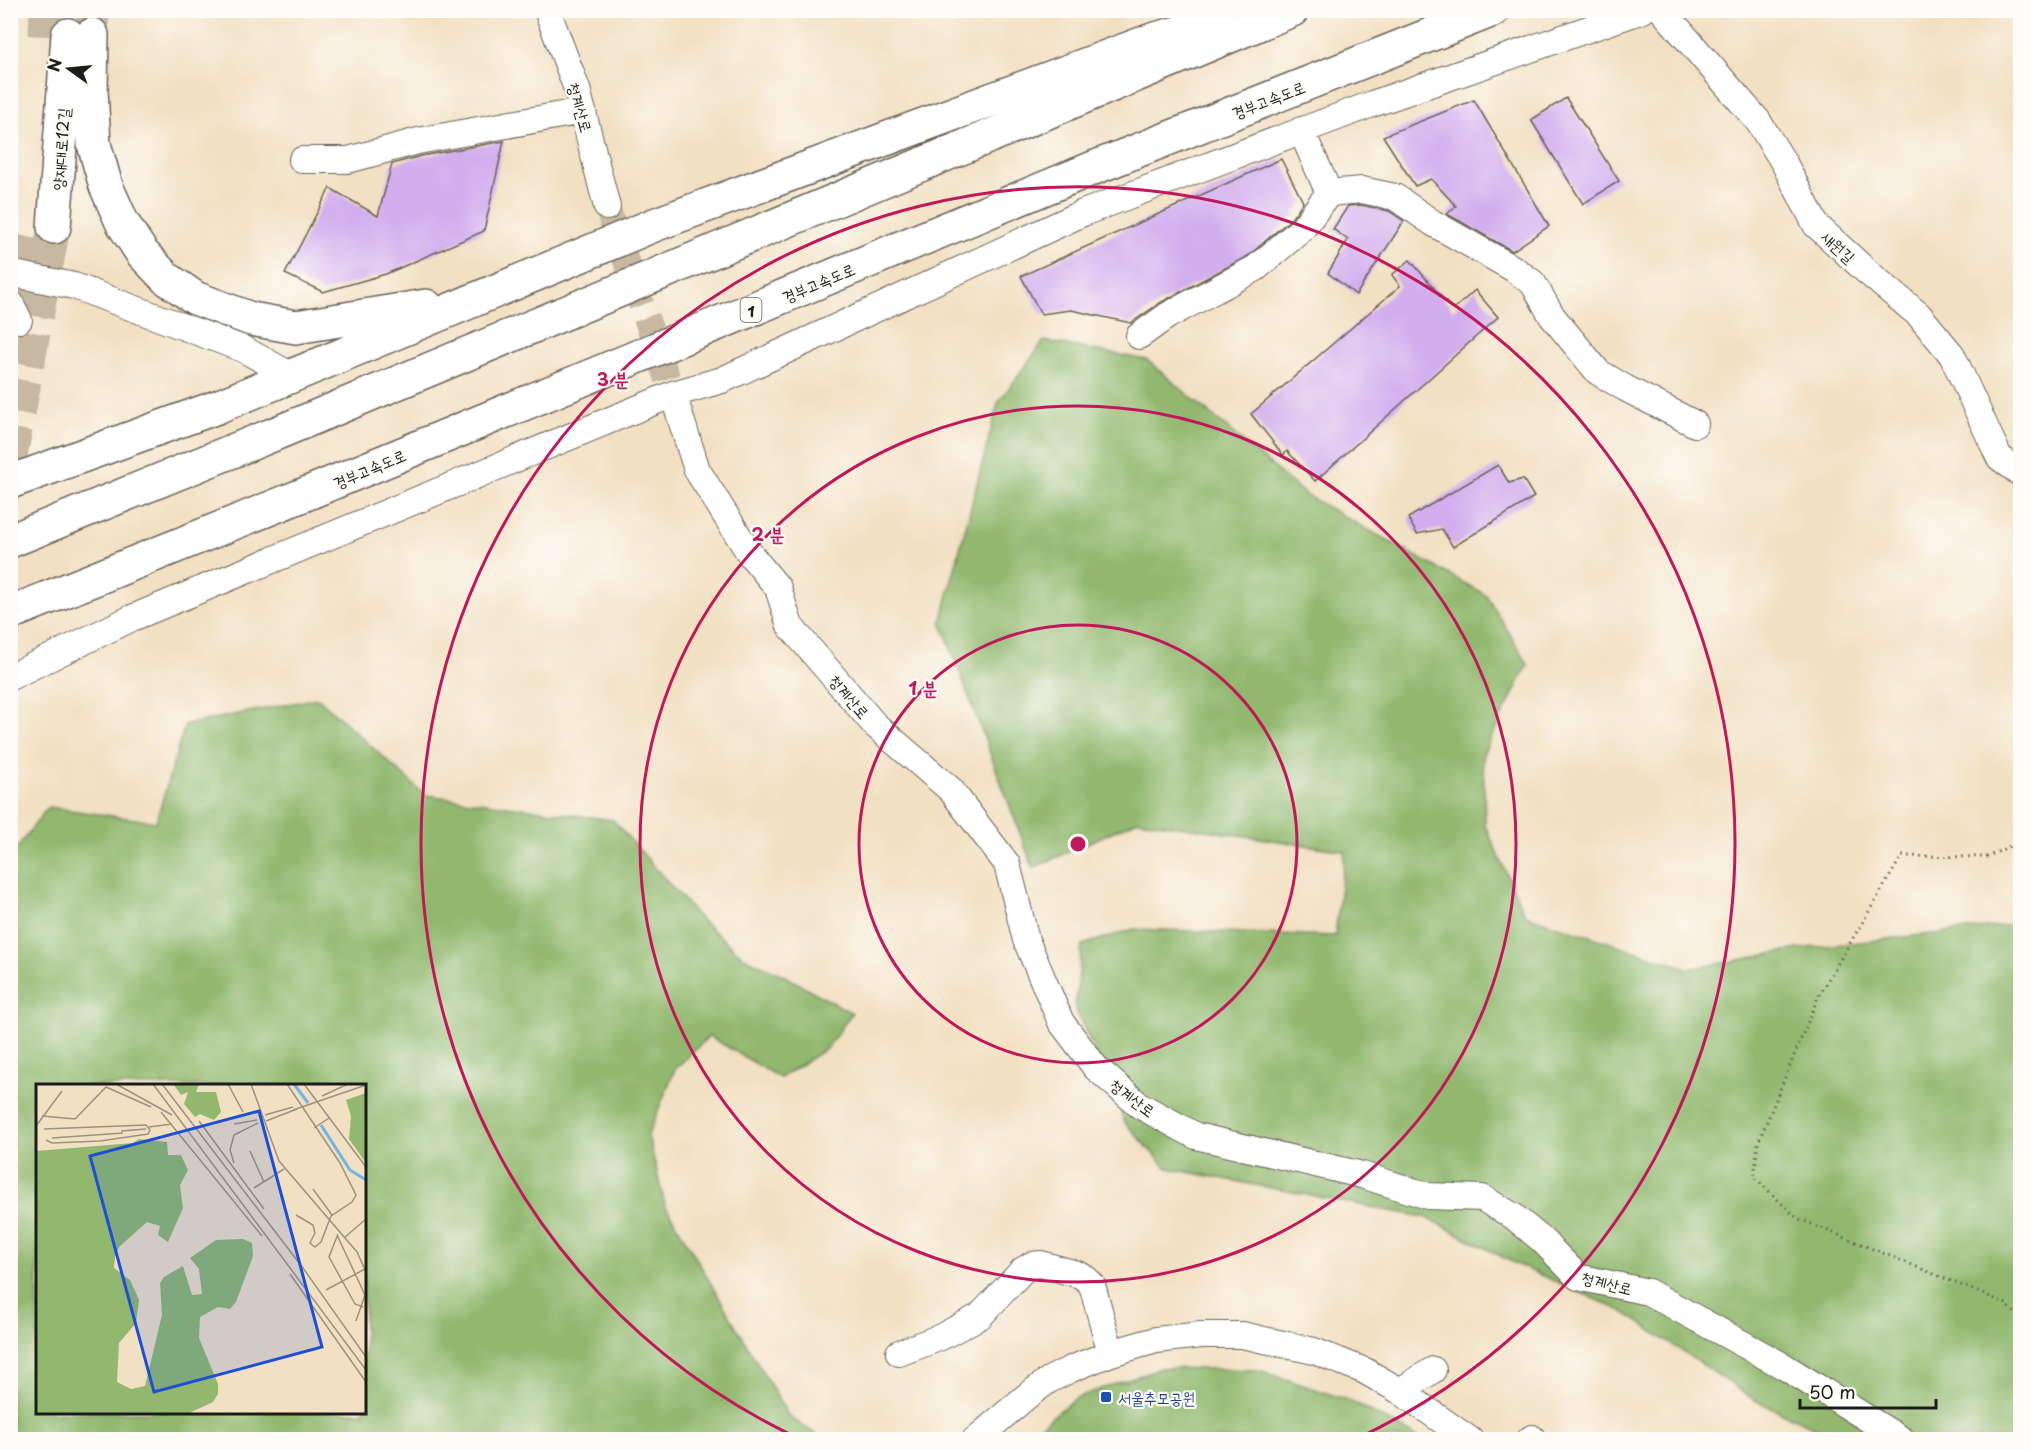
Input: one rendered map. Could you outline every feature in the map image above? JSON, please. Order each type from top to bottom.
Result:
[{"type":"main road","points":[[10,482],[217,407],[665,221],[1152,40],[1260,10]]},
{"type":"main road","points":[[10,541],[288,428],[1292,10]]},
{"type":"main road","name":"경부고속도로","points":[[10,613],[319,489],[1091,168],[1493,10]]},
{"type":"main road","name":"양재대로12길","points":[[43,226],[68,35],[91,90],[94,144],[105,186],[122,222],[142,254],[166,278],[195,298],[251,319],[296,327],[433,305],[592,250]]},
{"type":"street","name":"청계산로","points":[[547,10],[577,89],[607,207]]},
{"type":"street","points":[[10,677],[132,618],[673,394],[722,380],[1083,213],[1372,104],[1643,10]]},
{"type":"street","name":"새원길","points":[[1662,10],[1758,121],[1784,163],[1816,225],[1919,315],[1952,355],[1999,458],[2020,473]]},
{"type":"street","points":[[302,160],[348,160],[418,141],[583,111]]},
{"type":"street","points":[[1301,130],[1329,193]]},
{"type":"street","points":[[1139,336],[1167,316],[1256,268],[1302,229],[1329,193],[1362,190],[1395,198],[1433,223],[1514,269],[1533,283],[1552,316],[1598,372],[1695,424]]},
{"type":"street","points":[[10,273],[74,286],[243,349],[292,376]]},
{"type":"street","name":"청계산로","points":[[673,394],[697,470],[750,554],[778,588],[790,626],[875,726],[951,790],[1007,864],[1026,940],[1061,1022],[1096,1068],[1139,1105],[1196,1136],[1362,1175],[1428,1196],[1482,1198],[1513,1215],[1542,1240],[1578,1277],[1648,1292],[1785,1367],[1902,1440]]},
{"type":"street","points":[[899,1353],[941,1337],[980,1316],[1030,1264],[1041,1264],[1080,1275],[1092,1285],[1111,1353]]},
{"type":"street","points":[[975,1440],[1049,1380],[1111,1353],[1156,1340],[1201,1335],[1242,1335],[1314,1351],[1365,1371],[1400,1391],[1470,1440]]},
{"type":"street","points":[[1400,1391],[1433,1370]]},
{"type":"path","points":[[2020,841],[1988,857],[1902,855],[1819,995],[1758,1143],[1755,1176],[1797,1218],[2005,1303],[2020,1318]]},
{"type":"green space","points":[[1044,341],[1147,360],[1307,496],[1486,595],[1528,664],[1483,754],[1485,825],[1525,915],[1690,969],[1798,949],[2020,924],[2020,1439],[1838,1439],[1755,1400],[1622,1311],[1516,1264],[1428,1218],[1167,1168],[1125,1123],[1108,1079],[1075,1009],[1082,945],[1134,929],[1335,936],[1345,851],[1138,820],[1033,868],[941,622],[998,403]]},
{"type":"green space","points":[[318,698],[425,795],[613,820],[702,921],[745,958],[783,975],[852,1013],[827,1048],[780,1078],[709,1036],[675,1069],[648,1135],[665,1205],[789,1417],[823,1439],[11,1439],[11,856],[48,807],[156,822],[185,725]]},
{"type":"green space","points":[[1160,1368],[1259,1370],[1353,1402],[1421,1439],[1024,1439],[1076,1398]]},
{"type":"building","points":[[1566,98],[1619,181],[1583,204],[1531,120]]},
{"type":"building","points":[[1474,100],[1549,226],[1512,251],[1447,214],[1456,206],[1431,179],[1415,186],[1383,136]]},
{"type":"building","points":[[504,141],[484,231],[386,274],[323,292],[285,274],[330,188],[378,216],[392,164],[421,156]]},
{"type":"building","points":[[1281,159],[1303,202],[1291,219],[1248,256],[1160,303],[1131,323],[1071,310],[1041,314],[1021,276]]},
{"type":"building","points":[[1361,205],[1389,211],[1404,221],[1356,295],[1328,273],[1348,240],[1333,229],[1348,206]]},
{"type":"building","points":[[1410,260],[1453,310],[1475,290],[1498,317],[1315,481],[1287,451],[1283,455],[1251,414],[1400,286],[1392,275]]},
{"type":"building","points":[[1498,465],[1509,483],[1523,479],[1534,497],[1453,547],[1442,529],[1417,534],[1408,518]]},
{"type":"tunnel","points":[[45,36],[46,10]]},
{"type":"tunnel","points":[[92,35],[93,10]]},
{"type":"tunnel","points":[[607,207],[673,394]]},
{"type":"tunnel","points":[[10,317],[31,225]]},
{"type":"tunnel","points":[[10,461],[54,227]]},
{"type":"place","name":"서울추모공원","points":[[1106,1397]]}]
